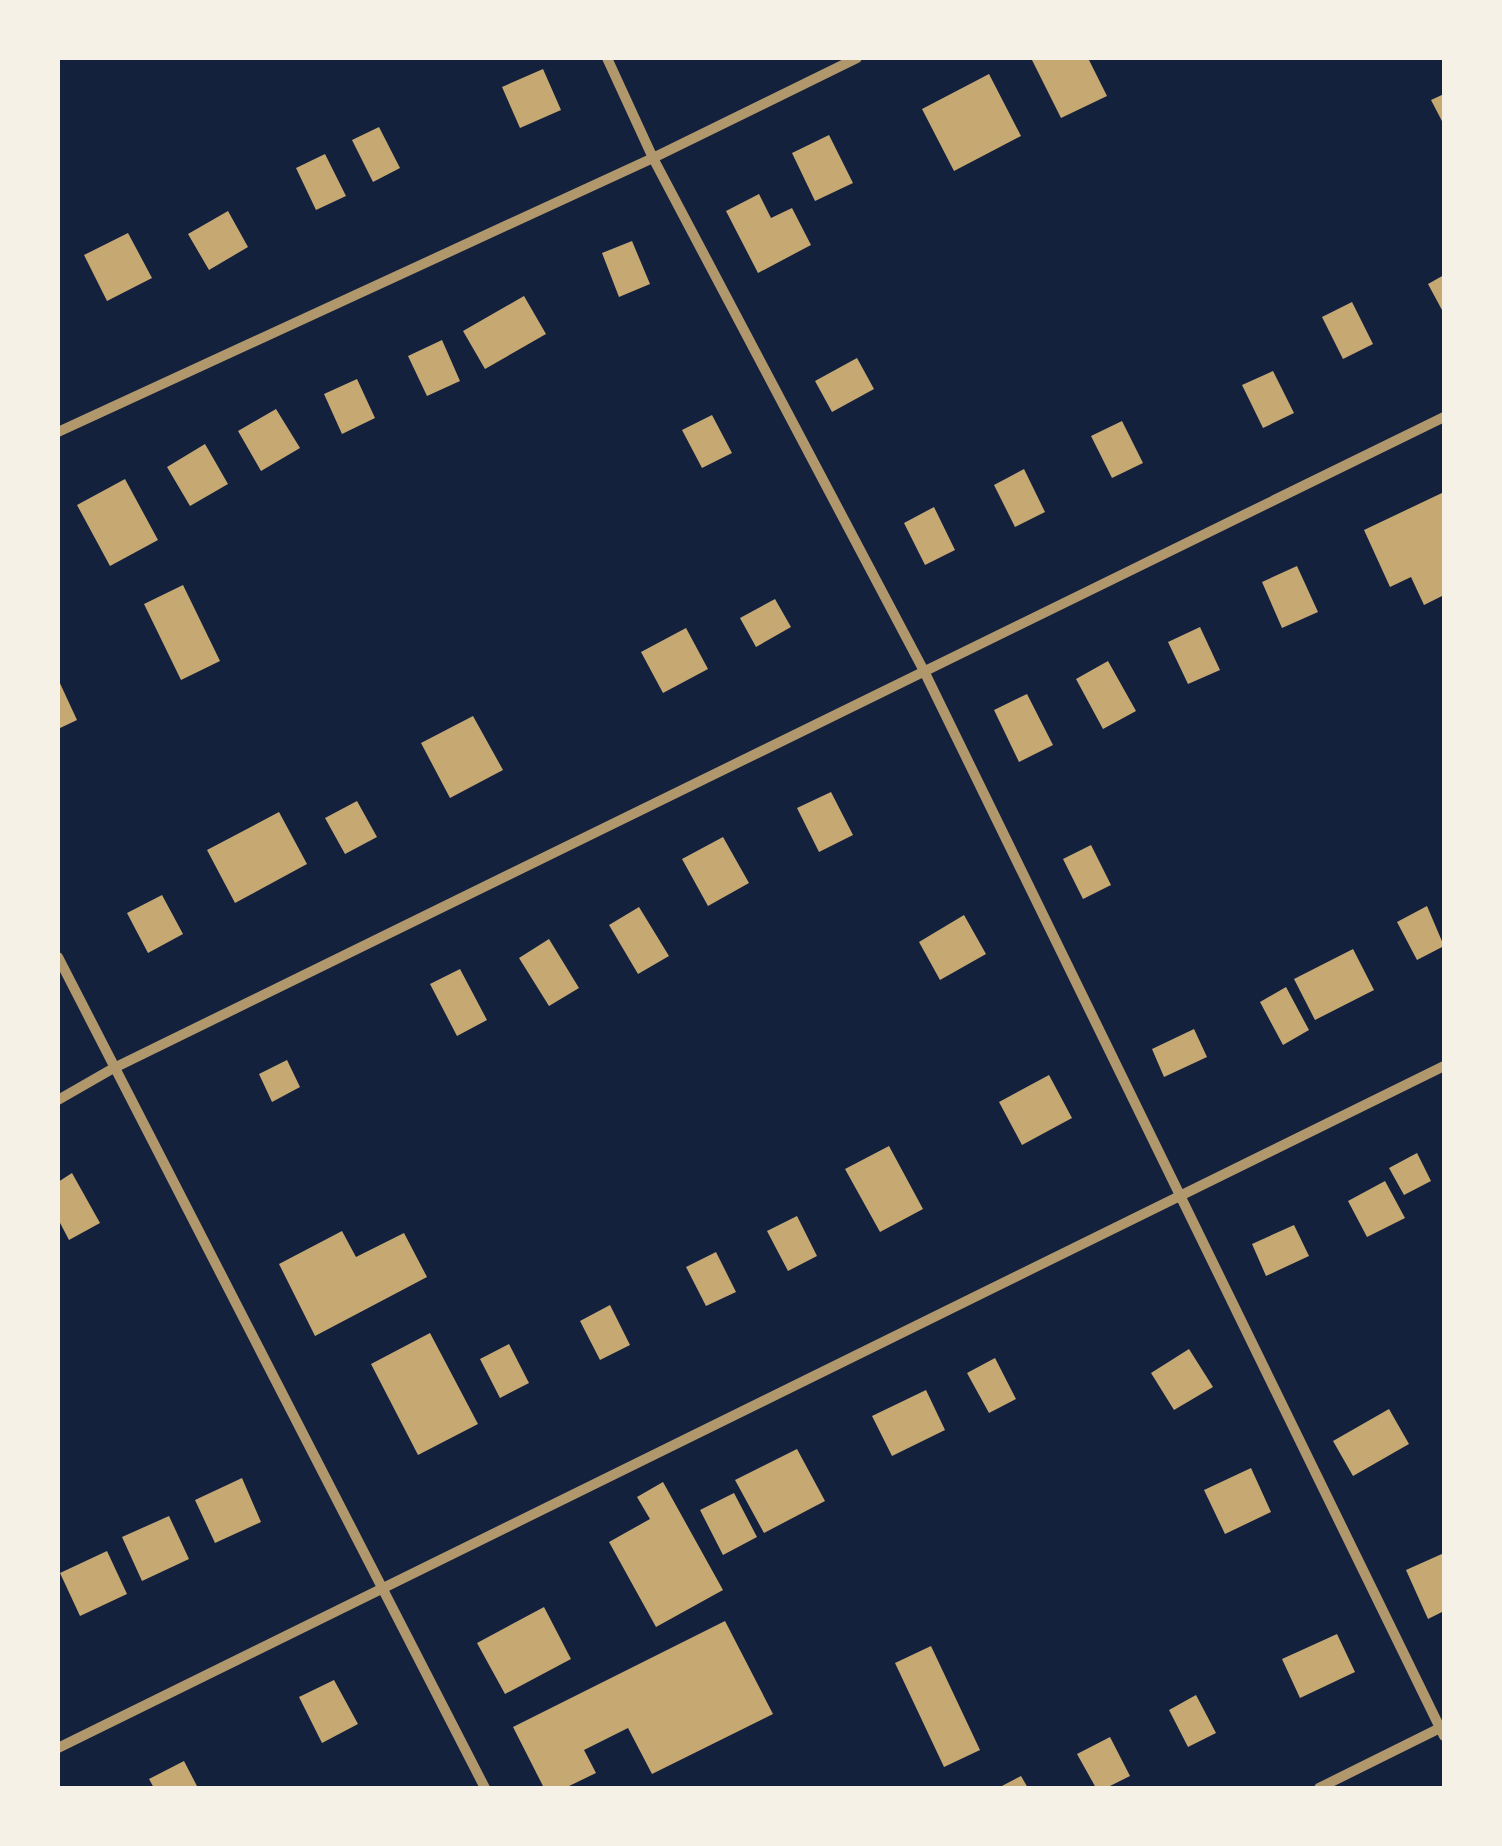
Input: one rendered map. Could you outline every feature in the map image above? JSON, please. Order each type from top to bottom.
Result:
[{"type":"street","points":[[608,58],[653,158],[924,671],[1443,1730],[1319,1788]]},
{"type":"street","points":[[58,432],[653,158],[857,58]]},
{"type":"street","points":[[58,1100],[112,1069],[1444,417]]},
{"type":"street","points":[[58,957],[112,1069],[485,1788]]},
{"type":"street","points":[[58,1748],[1444,1066]]},
{"type":"building","points":[[1031,58],[1088,58],[1107,96],[1061,118]]},
{"type":"building","points":[[543,69],[561,110],[520,128],[502,87]]},
{"type":"building","points":[[989,74],[1021,136],[954,171],[922,109]]},
{"type":"building","points":[[1444,94],[1444,125],[1431,100]]},
{"type":"building","points":[[379,127],[400,168],[373,182],[352,140]]},
{"type":"building","points":[[829,135],[853,183],[815,201],[792,153]]},
{"type":"building","points":[[325,154],[346,196],[316,210],[296,168]]},
{"type":"building","points":[[759,194],[771,218],[792,208],[811,245],[758,273],[726,211]]},
{"type":"building","points":[[228,211],[248,247],[209,270],[188,234]]},
{"type":"building","points":[[128,233],[152,278],[107,301],[84,255]]},
{"type":"building","points":[[632,241],[650,284],[619,297],[602,253]]},
{"type":"building","points":[[1444,275],[1444,308],[1442,310],[1428,284]]},
{"type":"building","points":[[524,296],[546,334],[485,369],[463,331]]},
{"type":"building","points":[[1352,302],[1373,344],[1343,359],[1322,317]]},
{"type":"building","points":[[442,340],[460,381],[427,396],[408,356]]},
{"type":"building","points":[[857,358],[874,389],[832,412],[815,381]]},
{"type":"building","points":[[1273,371],[1294,413],[1263,428],[1242,385]]},
{"type":"building","points":[[357,379],[375,418],[342,434],[324,394]]},
{"type":"building","points":[[276,409],[300,448],[261,471],[238,431]]},
{"type":"building","points":[[712,415],[732,453],[702,468],[682,430]]},
{"type":"building","points":[[1122,421],[1143,463],[1112,478],[1091,436]]},
{"type":"building","points":[[205,444],[228,484],[190,506],[167,467]]},
{"type":"building","points":[[1024,469],[1045,512],[1015,527],[994,485]]},
{"type":"building","points":[[125,479],[158,540],[110,566],[77,505]]},
{"type":"building","points":[[1444,492],[1444,595],[1424,605],[1411,577],[1390,587],[1364,530]]},
{"type":"building","points":[[934,507],[955,550],[925,565],[904,523]]},
{"type":"building","points":[[1297,566],[1318,612],[1282,628],[1262,582]]},
{"type":"building","points":[[183,585],[220,661],[181,680],[144,604]]},
{"type":"building","points":[[775,599],[791,627],[756,647],[740,618]]},
{"type":"building","points":[[1200,627],[1220,670],[1188,684],[1168,642]]},
{"type":"building","points":[[686,628],[708,669],[663,693],[641,652]]},
{"type":"building","points":[[1108,661],[1136,711],[1103,729],[1076,679]]},
{"type":"building","points":[[58,679],[77,720],[58,729]]},
{"type":"building","points":[[1027,694],[1053,745],[1019,762],[994,710]]},
{"type":"building","points":[[473,716],[503,770],[450,798],[421,743]]},
{"type":"building","points":[[831,792],[853,835],[819,852],[797,808]]},
{"type":"building","points":[[357,801],[377,837],[345,854],[325,818]]},
{"type":"building","points":[[279,812],[307,864],[235,903],[207,850]]},
{"type":"building","points":[[723,837],[749,883],[708,906],[682,859]]},
{"type":"building","points":[[1091,845],[1111,885],[1083,899],[1063,859]]},
{"type":"building","points":[[162,895],[183,934],[148,953],[127,913]]},
{"type":"building","points":[[1427,906],[1444,946],[1417,960],[1397,922]]},
{"type":"building","points":[[639,907],[669,956],[638,974],[609,925]]},
{"type":"building","points":[[964,915],[986,954],[940,980],[919,942]]},
{"type":"building","points":[[549,939],[579,988],[549,1006],[519,958]]},
{"type":"building","points":[[1353,949],[1374,990],[1315,1020],[1294,979]]},
{"type":"building","points":[[460,969],[487,1020],[457,1036],[430,984]]},
{"type":"building","points":[[1286,987],[1309,1030],[1283,1045],[1260,1002]]},
{"type":"building","points":[[1194,1029],[1207,1057],[1164,1077],[1152,1049]]},
{"type":"building","points":[[287,1060],[300,1087],[272,1102],[259,1074]]},
{"type":"building","points":[[1049,1075],[1072,1118],[1022,1145],[999,1102]]},
{"type":"building","points":[[889,1146],[923,1209],[880,1232],[845,1169]]},
{"type":"building","points":[[1417,1153],[1431,1181],[1404,1195],[1389,1168]]},
{"type":"building","points":[[72,1173],[100,1223],[69,1240],[58,1219],[58,1182]]},
{"type":"building","points":[[1385,1181],[1405,1218],[1367,1237],[1348,1201]]},
{"type":"building","points":[[797,1216],[817,1256],[788,1271],[767,1231]]},
{"type":"building","points":[[1294,1225],[1309,1256],[1266,1276],[1252,1244]]},
{"type":"building","points":[[342,1231],[356,1257],[404,1233],[427,1277],[315,1336],[279,1264]]},
{"type":"building","points":[[716,1252],[736,1292],[706,1306],[686,1267]]},
{"type":"building","points":[[610,1305],[630,1345],[600,1360],[580,1321]]},
{"type":"building","points":[[430,1333],[478,1424],[418,1455],[371,1364]]},
{"type":"building","points":[[509,1344],[529,1383],[500,1398],[480,1359]]},
{"type":"building","points":[[1189,1349],[1213,1387],[1174,1410],[1151,1373]]},
{"type":"building","points":[[995,1358],[1016,1399],[989,1413],[967,1373]]},
{"type":"building","points":[[926,1390],[945,1430],[892,1456],[872,1416]]},
{"type":"building","points":[[1389,1409],[1409,1444],[1353,1476],[1333,1441]]},
{"type":"building","points":[[797,1449],[825,1501],[764,1533],[735,1480]]},
{"type":"building","points":[[1251,1468],[1271,1512],[1225,1534],[1204,1490]]},
{"type":"building","points":[[242,1478],[261,1522],[215,1543],[195,1500]]},
{"type":"building","points":[[663,1482],[723,1590],[656,1627],[609,1542],[650,1519],[637,1497]]},
{"type":"building","points":[[734,1493],[757,1537],[723,1555],[700,1510]]},
{"type":"building","points":[[169,1516],[189,1559],[142,1581],[122,1537]]},
{"type":"building","points":[[107,1551],[127,1594],[80,1616],[60,1573]]},
{"type":"building","points":[[1444,1553],[1444,1611],[1428,1619],[1406,1570]]},
{"type":"building","points":[[544,1607],[571,1659],[505,1694],[477,1643]]},
{"type":"building","points":[[725,1621],[773,1714],[652,1774],[628,1728],[584,1750],[596,1773],[565,1788],[544,1788],[513,1727]]},
{"type":"building","points":[[1337,1634],[1355,1672],[1300,1698],[1282,1659]]},
{"type":"building","points":[[931,1646],[980,1750],[944,1767],[895,1663]]},
{"type":"building","points":[[334,1680],[358,1724],[322,1743],[299,1697]]},
{"type":"building","points":[[1196,1695],[1216,1733],[1188,1747],[1169,1710]]},
{"type":"building","points":[[1110,1737],[1130,1776],[1106,1788],[1096,1788],[1077,1754]]},
{"type":"building","points":[[184,1761],[198,1788],[154,1788],[149,1779]]},
{"type":"building","points":[[1021,1776],[1028,1788],[998,1788]]}]
